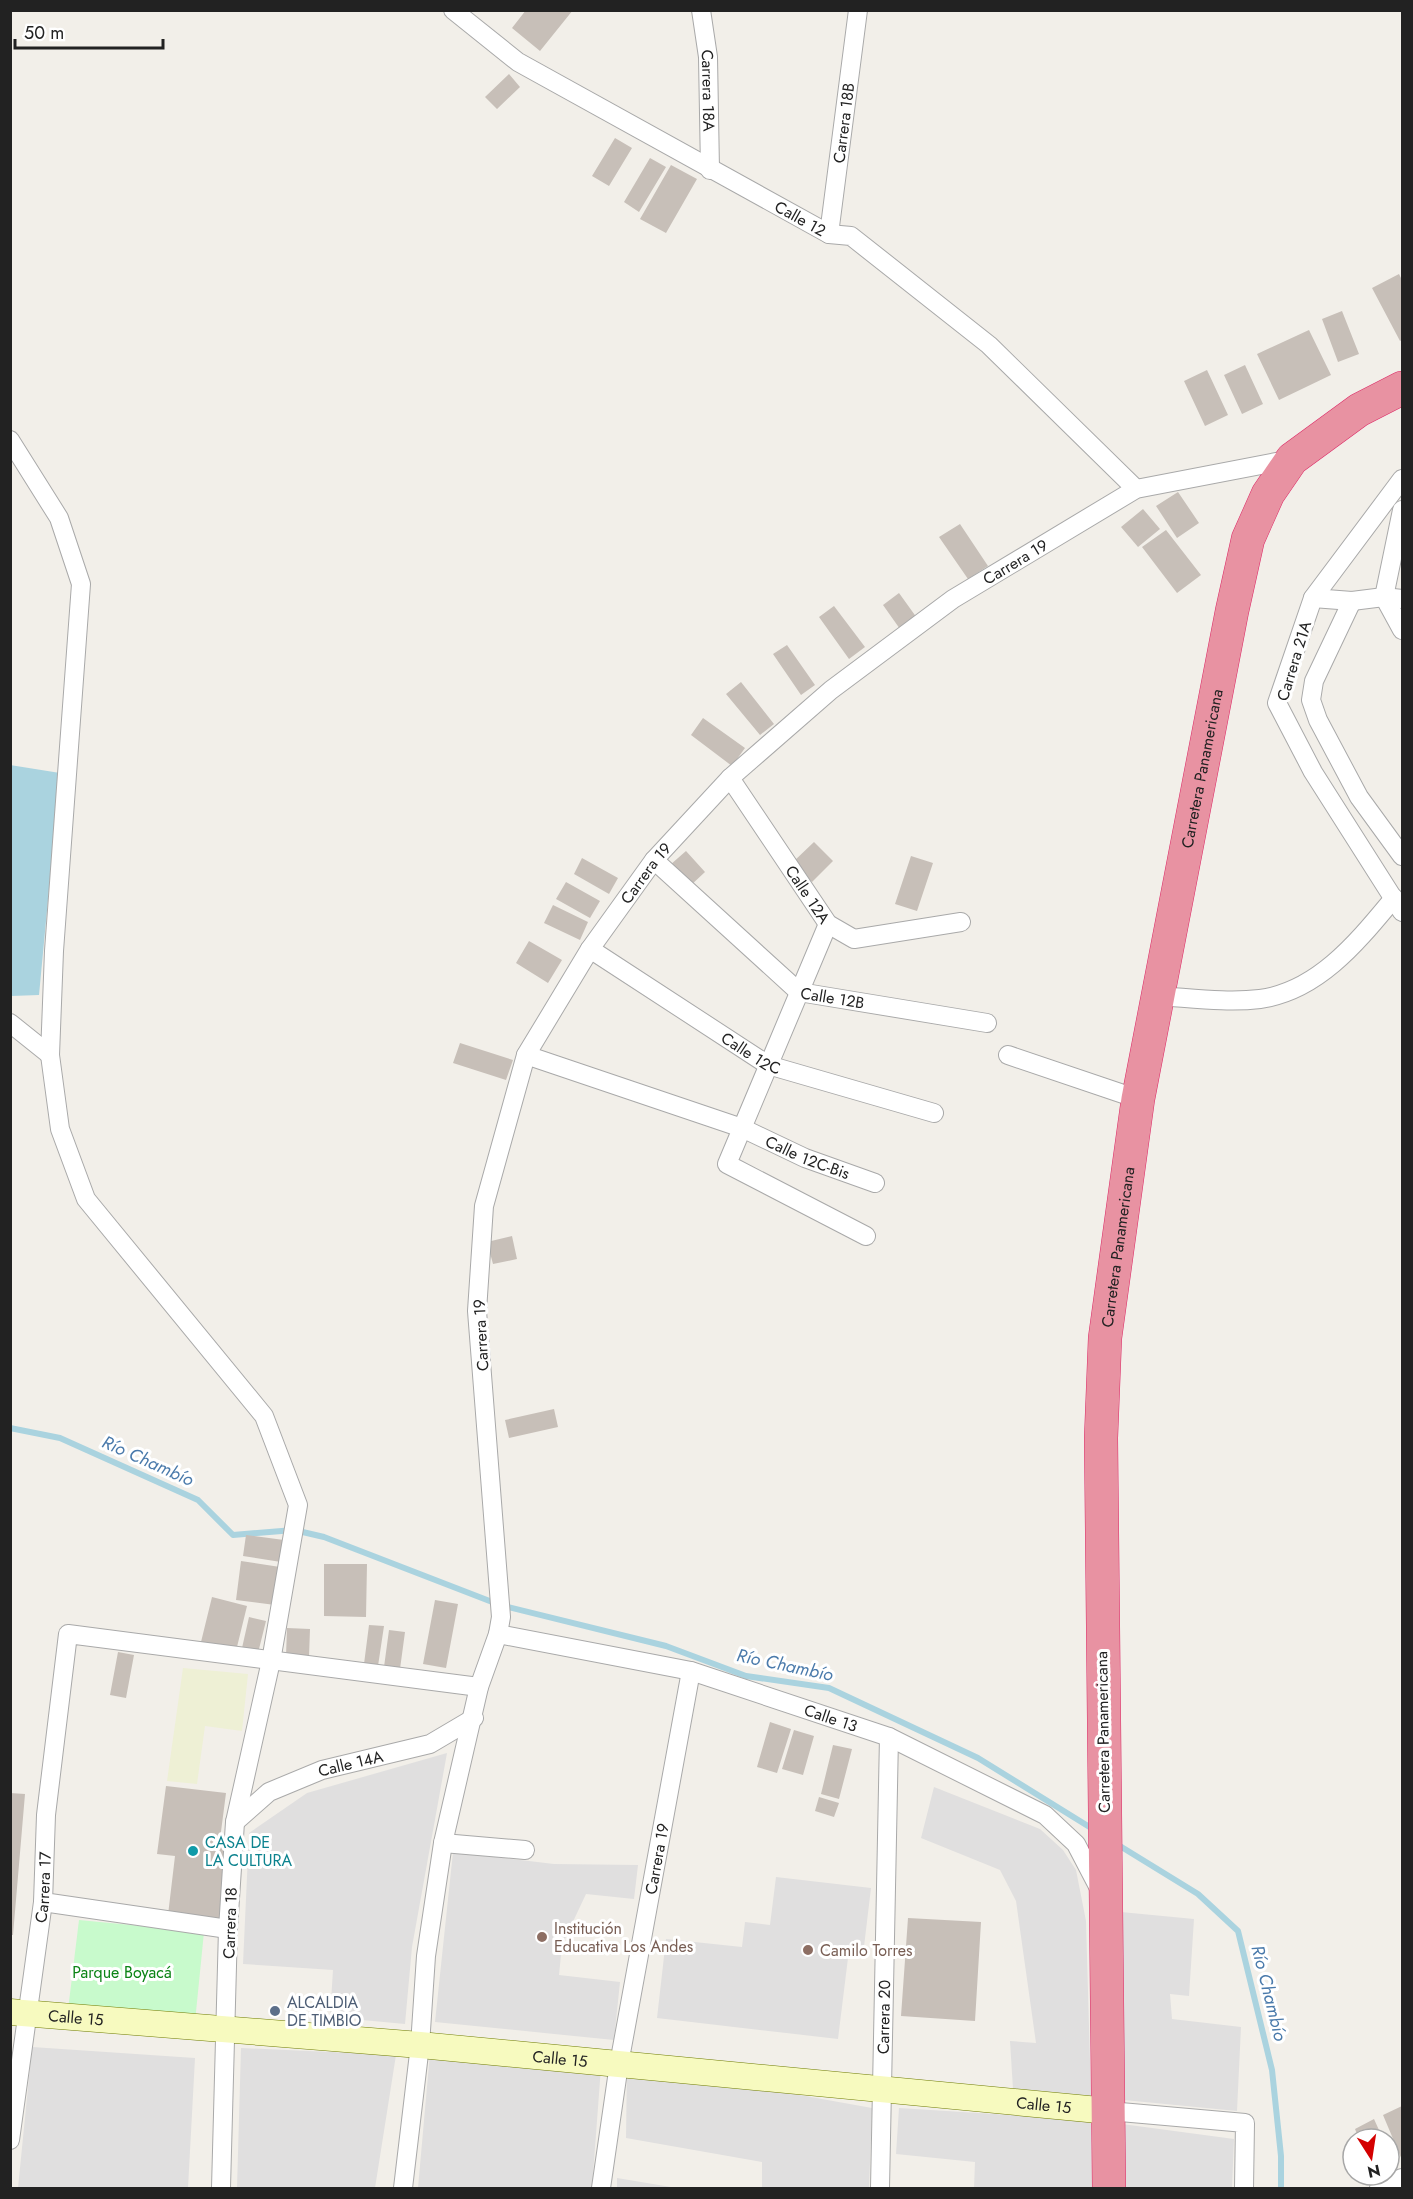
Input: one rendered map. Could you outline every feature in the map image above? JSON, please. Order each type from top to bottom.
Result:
[{"type":"highway","name":"Carretera Panamericana","points":[[1109,2188],[1106,1857],[1103,1813],[1101,1438],[1104,1349],[1138,1099],[1248,539],[1268,495],[1292,459],[1359,410],[1402,388]]},
{"type":"main road","name":"Calle 15","points":[[19,2013],[227,2031],[420,2044],[1109,2111]]},
{"type":"street","name":"Carrera 18A","points":[[701,10],[708,57],[710,170]]},
{"type":"street","name":"Carrera 18B","points":[[829,234],[858,10]]},
{"type":"street","name":"Calle 12","points":[[455,13],[518,62],[829,234],[851,236],[989,345],[1136,489]]},
{"type":"street","points":[[10,440],[59,518],[81,584],[55,939],[50,1055]]},
{"type":"street","name":"Carrera 19","points":[[479,1687],[500,1626],[501,1593],[477,1311],[484,1206],[526,1054],[590,949],[654,860],[730,778],[831,690],[953,599],[1136,489],[1292,459]]},
{"type":"street","name":"Carrera 21A","points":[[1398,905],[1313,772],[1277,703],[1313,598],[1402,478]]},
{"type":"street","points":[[1402,510],[1384,597],[1402,630]]},
{"type":"street","points":[[1313,598],[1352,601],[1384,597],[1402,599]]},
{"type":"street","points":[[1352,601],[1314,681],[1311,700],[1318,720],[1359,797],[1402,856]]},
{"type":"street","name":"Calle 12A","points":[[730,778],[828,924],[854,939],[961,922]]},
{"type":"street","name":"Calle 12B","points":[[654,860],[799,992],[987,1023]]},
{"type":"street","points":[[1158,996],[1260,999],[1291,991],[1348,953],[1398,905]]},
{"type":"street","points":[[828,924],[727,1164],[866,1236]]},
{"type":"street","name":"Calle 12C","points":[[590,949],[768,1065],[934,1113]]},
{"type":"street","points":[[10,1023],[50,1055]]},
{"type":"street","name":"Calle 12C-Bis","points":[[526,1054],[742,1128],[805,1158],[875,1183]]},
{"type":"street","name":"Carrera 18","points":[[50,1055],[60,1129],[86,1199],[264,1416],[298,1505],[271,1661],[235,1822],[228,1929],[221,2188]]},
{"type":"street","points":[[1008,1055],[1138,1099]]},
{"type":"street","name":"Calle 13","points":[[500,1626],[691,1671],[889,1737],[1045,1815],[1076,1844],[1106,1902]]},
{"type":"street","name":"Carrera 17","points":[[10,2140],[19,2013],[43,1902],[46,1815],[68,1634],[271,1661]]},
{"type":"street","points":[[271,1661],[479,1687],[474,1718],[443,1843],[426,1956],[420,2044],[404,2188]]},
{"type":"street","name":"Carrera 19","points":[[601,2188],[619,2064],[691,1671]]},
{"type":"street","name":"Calle 14A","points":[[235,1822],[269,1792],[322,1770],[430,1744],[474,1718]]},
{"type":"street","name":"Carrera 20","points":[[879,2188],[883,2089],[889,1737]]},
{"type":"street","points":[[443,1843],[525,1850]]},
{"type":"street","points":[[43,1902],[228,1929]]},
{"type":"street","points":[[1109,2111],[1245,2123],[1244,2188]]},
{"type":"street","points":[[1379,2188],[1402,2178]]},
{"type":"shaded area","points":[[447,1753],[412,1947],[405,2024],[330,2017],[333,1970],[243,1964],[249,1833],[307,1793]]},
{"type":"shaded area","points":[[934,1787],[1040,1829],[1063,1850],[1076,1870],[1086,1921],[1091,2096],[1013,2089],[1010,2041],[1036,2043],[1016,1901],[1000,1870],[921,1838]]},
{"type":"shaded area","points":[[453,1852],[554,1864],[638,1865],[634,1899],[586,1894],[562,1945],[559,1975],[620,1982],[614,2040],[435,2022]]},
{"type":"shaded area","points":[[776,1877],[871,1888],[863,1955],[848,1958],[838,2039],[657,2018],[666,1939],[742,1947],[745,1922],[770,1925]]},
{"type":"shaded area","points":[[1121,1912],[1194,1919],[1189,1996],[1170,1994],[1172,2019],[1241,2027],[1237,2111],[1124,2100]]},
{"type":"shaded area","points":[[32,2047],[195,2058],[188,2188],[18,2188]]},
{"type":"shaded area","points":[[241,2048],[396,2055],[375,2188],[237,2188]]},
{"type":"shaded area","points":[[430,2053],[601,2067],[592,2188],[418,2188]]},
{"type":"shaded area","points":[[627,2064],[872,2108],[869,2188],[762,2188],[762,2162],[626,2138]]},
{"type":"shaded area","points":[[899,2108],[1091,2120],[1092,2188],[974,2188],[975,2162],[896,2154]]},
{"type":"shaded area","points":[[1122,2124],[1234,2139],[1232,2188],[1122,2188]]},
{"type":"shaded area","points":[[617,2178],[677,2188],[617,2188]]},
{"type":"green space","points":[[183,1668],[248,1674],[242,1731],[205,1726],[197,1784],[167,1781]]},
{"type":"green space","name":"Parque Boyacá","points":[[79,1920],[204,1932],[195,2022],[67,2018]]},
{"type":"water","points":[[10,765],[60,773],[39,995],[11,996]]},
{"type":"building","points":[[526,10],[573,10],[540,51],[512,28]]},
{"type":"building","points":[[509,74],[520,87],[497,109],[485,97]]},
{"type":"building","points":[[615,138],[632,148],[609,186],[592,176]]},
{"type":"building","points":[[650,158],[666,167],[639,212],[624,202]]},
{"type":"building","points":[[671,165],[697,179],[666,233],[640,219]]},
{"type":"building","points":[[1399,274],[1402,280],[1402,340],[1400,341],[1372,288]]},
{"type":"building","points":[[1342,311],[1359,354],[1338,362],[1322,319]]},
{"type":"building","points":[[1309,330],[1331,375],[1279,400],[1257,354]]},
{"type":"building","points":[[1245,365],[1263,404],[1242,414],[1224,375]]},
{"type":"building","points":[[1207,370],[1228,415],[1205,426],[1184,381]]},
{"type":"building","points":[[1178,492],[1199,523],[1177,538],[1156,506]]},
{"type":"building","points":[[1143,509],[1160,529],[1138,547],[1121,527]]},
{"type":"building","points":[[960,524],[988,566],[968,579],[939,537]]},
{"type":"building","points":[[1166,530],[1201,575],[1177,593],[1142,547]]},
{"type":"building","points":[[899,593],[917,618],[900,629],[883,605]]},
{"type":"building","points":[[834,606],[865,647],[849,659],[819,617]]},
{"type":"building","points":[[787,645],[815,685],[801,695],[773,654]]},
{"type":"building","points":[[741,682],[774,724],[760,735],[726,694]]},
{"type":"building","points":[[703,718],[745,748],[732,766],[691,735]]},
{"type":"building","points":[[814,842],[833,861],[812,882],[793,862]]},
{"type":"building","points":[[686,851],[705,872],[689,887],[670,865]]},
{"type":"building","points":[[911,856],[933,863],[917,911],[895,904]]},
{"type":"building","points":[[582,858],[618,878],[609,894],[574,874]]},
{"type":"building","points":[[566,882],[600,901],[590,918],[556,899]]},
{"type":"building","points":[[553,905],[588,922],[580,940],[544,923]]},
{"type":"building","points":[[529,941],[562,960],[548,983],[516,963]]},
{"type":"building","points":[[460,1043],[513,1060],[506,1080],[453,1063]]},
{"type":"building","points":[[512,1236],[517,1259],[493,1264],[487,1242]]},
{"type":"building","points":[[554,1409],[558,1427],[509,1438],[505,1420]]},
{"type":"building","points":[[246,1535],[284,1540],[281,1562],[243,1556]]},
{"type":"building","points":[[241,1561],[280,1567],[275,1605],[236,1600]]},
{"type":"building","points":[[324,1564],[367,1564],[366,1617],[324,1616]]},
{"type":"building","points":[[212,1597],[247,1606],[236,1651],[201,1642]]},
{"type":"building","points":[[435,1600],[458,1604],[446,1668],[423,1664]]},
{"type":"building","points":[[249,1617],[266,1621],[258,1653],[242,1648]]},
{"type":"building","points":[[369,1625],[384,1626],[378,1666],[364,1664]]},
{"type":"building","points":[[287,1628],[310,1629],[309,1657],[286,1656]]},
{"type":"building","points":[[389,1630],[405,1632],[400,1669],[384,1667]]},
{"type":"building","points":[[118,1652],[134,1655],[126,1698],[110,1695]]},
{"type":"building","points":[[770,1722],[791,1729],[777,1773],[757,1767]]},
{"type":"building","points":[[794,1730],[814,1736],[803,1775],[782,1769]]},
{"type":"building","points":[[833,1745],[852,1749],[839,1799],[821,1794]]},
{"type":"building","name":"CASA DE LA CULTURA","points":[[166,1786],[226,1793],[219,1847],[229,1848],[219,1921],[168,1915],[175,1856],[157,1854]]},
{"type":"building","points":[[10,1793],[25,1794],[13,1935],[10,1935]]},
{"type":"building","points":[[819,1797],[839,1803],[834,1817],[815,1811]]},
{"type":"building","points":[[908,1918],[981,1922],[975,2021],[901,2016]]},
{"type":"building","points":[[1402,2106],[1402,2160],[1401,2127],[1388,2127],[1383,2115]]},
{"type":"building","points":[[1374,2119],[1378,2127],[1359,2127]]},
{"type":"waterway","name":"Río Chambío","points":[[10,1428],[60,1438],[198,1500],[233,1535],[294,1530],[324,1537],[500,1605],[666,1646],[746,1676],[829,1688],[978,1758],[1096,1831]]},
{"type":"waterway","name":"Río Chambío","points":[[1115,1843],[1198,1894],[1238,1931],[1272,2070],[1281,2156],[1281,2188]]},
{"type":"place","name":"CASA DE LA CULTURA","points":[[193,1851]]},
{"type":"place","name":"Institución Educativa Los Andes","points":[[542,1937]]},
{"type":"place","name":"Camilo Torres","points":[[808,1950]]},
{"type":"place","name":"ALCALDIA DE TIMBIO","points":[[275,2011]]}]
